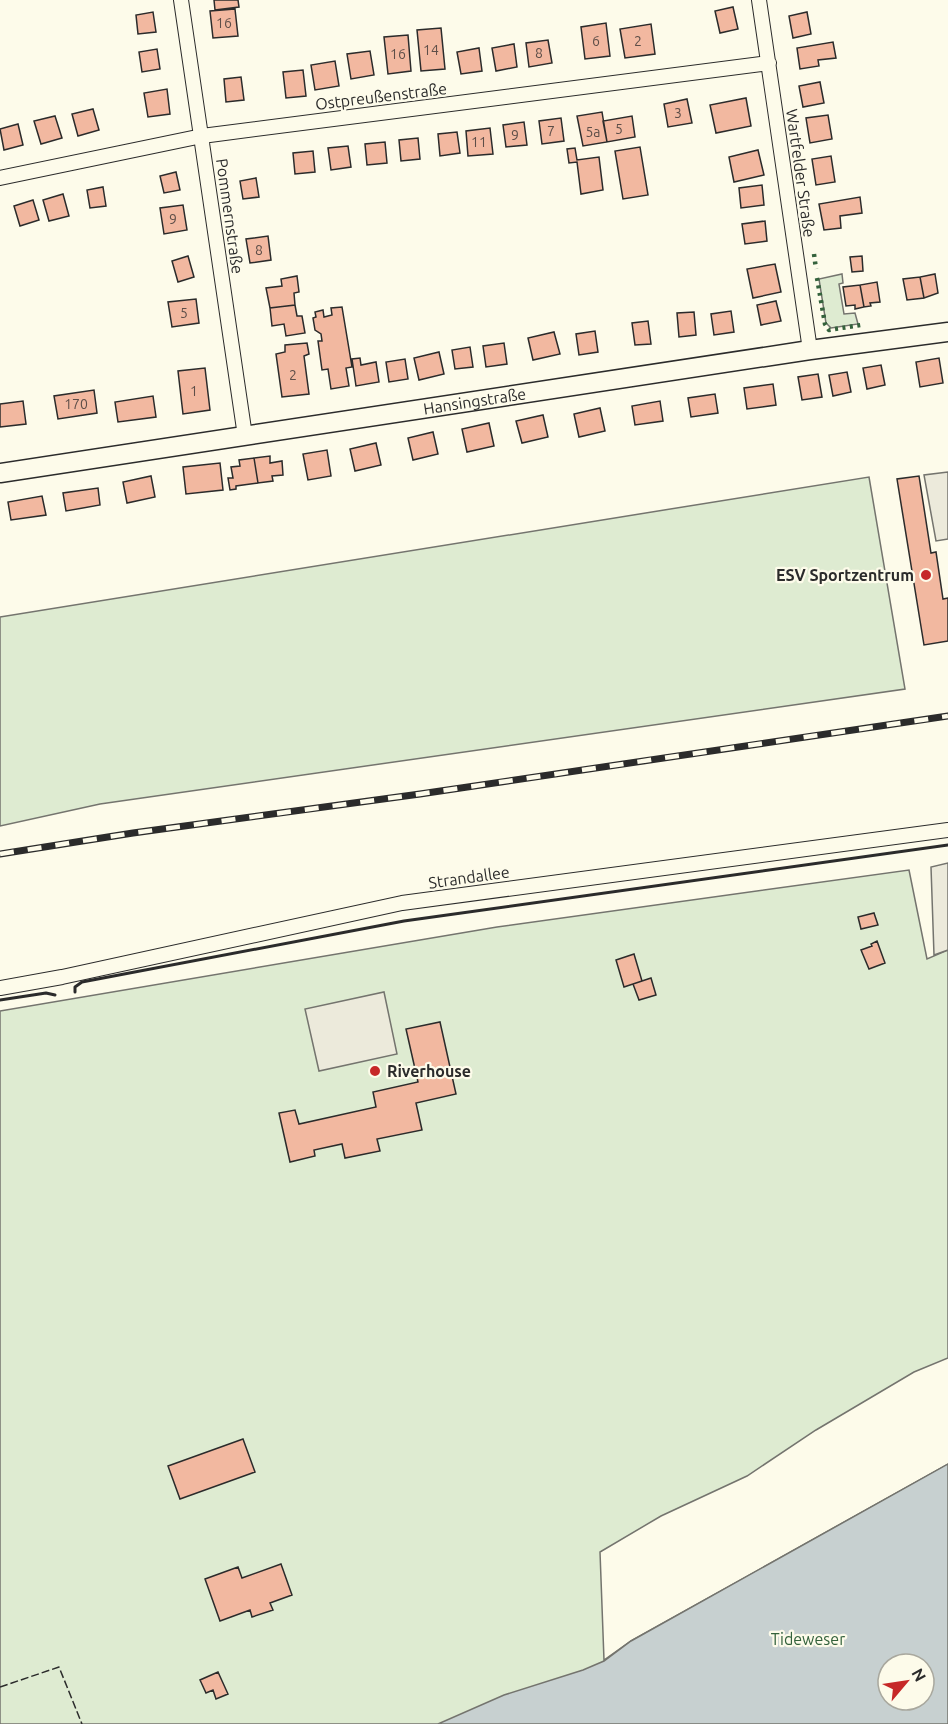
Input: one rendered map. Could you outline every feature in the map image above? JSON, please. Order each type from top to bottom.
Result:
[{"type":"street","name":"Pommernstraße","points":[[181,0],[245,436]]},
{"type":"street","name":"Wartfelder Straße","points":[[759,0],[810,350]]},
{"type":"street","name":"Ostpreußenstraße","points":[[0,178],[202,136],[769,63]]},
{"type":"street","name":"Hansingstraße","points":[[0,473],[810,350],[948,332]]},
{"type":"street","name":"Strandallee","points":[[0,988],[63,977],[402,903],[948,830]]},
{"type":"green space","points":[[842,274],[843,283],[839,284],[844,314],[855,313],[858,324],[831,328],[826,323],[819,279]]},
{"type":"green space","points":[[869,477],[905,689],[100,804],[0,826],[0,617]]},
{"type":"green space","points":[[909,870],[927,959],[948,950],[948,1358],[914,1372],[816,1430],[747,1476],[661,1516],[600,1552],[604,1660],[631,1641],[948,1464],[948,1724],[0,1724],[0,1011],[497,927]]},
{"type":"shaded area","points":[[948,472],[948,539],[936,541],[924,475]]},
{"type":"shaded area","points":[[948,863],[948,950],[934,955],[931,867]]},
{"type":"shaded area","points":[[384,992],[397,1054],[319,1071],[305,1009]]},
{"type":"shaded area","name":"Tideweser","points":[[948,1464],[948,1724],[438,1724],[504,1695],[604,1661],[631,1641]]},
{"type":"building","points":[[214,0],[238,0],[239,7],[215,10]]},
{"type":"building","points":[[733,7],[738,29],[720,33],[715,11]]},
{"type":"building","points":[[235,9],[238,36],[213,38],[210,11]]},
{"type":"building","points":[[153,12],[156,32],[138,34],[136,15]]},
{"type":"building","points":[[807,12],[811,34],[793,38],[789,16]]},
{"type":"building","points":[[606,23],[610,56],[585,59],[581,27]]},
{"type":"building","points":[[651,24],[655,54],[625,58],[620,29]]},
{"type":"building","points":[[441,28],[445,69],[421,71],[417,30]]},
{"type":"building","points":[[408,35],[411,71],[388,74],[384,37]]},
{"type":"building","points":[[548,40],[552,63],[529,67],[526,43]]},
{"type":"building","points":[[833,42],[836,58],[818,60],[819,66],[800,69],[797,48]]},
{"type":"building","points":[[514,44],[517,67],[496,71],[492,48]]},
{"type":"building","points":[[479,48],[482,71],[461,74],[457,52]]},
{"type":"building","points":[[157,49],[160,69],[142,72],[139,52]]},
{"type":"building","points":[[370,51],[374,75],[351,79],[347,54]]},
{"type":"building","points":[[335,61],[339,86],[315,90],[311,65]]},
{"type":"building","points":[[303,70],[306,96],[286,98],[283,72]]},
{"type":"building","points":[[241,77],[244,100],[226,102],[224,79]]},
{"type":"building","points":[[820,82],[824,103],[803,107],[799,86]]},
{"type":"building","points":[[167,89],[170,114],[148,117],[144,93]]},
{"type":"building","points":[[746,98],[751,126],[716,133],[710,105]]},
{"type":"building","points":[[687,99],[692,123],[668,127],[664,104]]},
{"type":"building","points":[[93,109],[99,130],[78,136],[72,114]]},
{"type":"building","points":[[602,112],[607,142],[583,146],[577,116]]},
{"type":"building","points":[[828,115],[832,139],[810,143],[806,118]]},
{"type":"building","points":[[55,116],[62,138],[41,144],[34,121]]},
{"type":"building","points":[[632,116],[635,137],[607,142],[603,121]]},
{"type":"building","points":[[561,118],[564,141],[542,144],[539,121]]},
{"type":"building","points":[[524,122],[527,145],[506,147],[503,125]]},
{"type":"building","points":[[18,124],[23,145],[4,150],[0,129]]},
{"type":"building","points":[[490,128],[493,154],[468,156],[466,131]]},
{"type":"building","points":[[457,132],[460,153],[440,156],[438,134]]},
{"type":"building","points":[[418,138],[420,159],[401,161],[399,140]]},
{"type":"building","points":[[385,142],[387,163],[367,165],[365,144]]},
{"type":"building","points":[[348,146],[351,167],[331,170],[328,148]]},
{"type":"building","points":[[640,147],[648,195],[623,199],[615,151]]},
{"type":"building","points":[[575,148],[577,160],[599,157],[603,190],[581,194],[577,162],[569,163],[567,149]]},
{"type":"building","points":[[758,150],[764,175],[734,182],[729,157]]},
{"type":"building","points":[[313,151],[315,172],[295,174],[293,153]]},
{"type":"building","points":[[831,156],[835,182],[816,185],[812,159]]},
{"type":"building","points":[[176,172],[180,190],[164,193],[160,176]]},
{"type":"building","points":[[256,178],[259,197],[243,199],[240,181]]},
{"type":"building","points":[[762,185],[764,205],[741,208],[739,188]]},
{"type":"building","points":[[103,187],[106,206],[90,208],[87,190]]},
{"type":"building","points":[[63,194],[69,216],[49,221],[43,200]]},
{"type":"building","points":[[860,197],[862,213],[840,216],[841,228],[824,230],[819,204]]},
{"type":"building","points":[[33,200],[39,220],[20,226],[14,206]]},
{"type":"building","points":[[183,205],[187,230],[164,234],[160,208]]},
{"type":"building","points":[[765,221],[767,241],[745,244],[742,224]]},
{"type":"building","points":[[268,236],[271,260],[250,263],[246,239]]},
{"type":"building","points":[[188,256],[194,277],[178,282],[172,261]]},
{"type":"building","points":[[862,256],[863,271],[852,272],[850,257]]},
{"type":"building","points":[[775,264],[781,292],[753,298],[747,269]]},
{"type":"building","points":[[935,274],[938,293],[924,298],[920,277]]},
{"type":"building","points":[[297,276],[299,292],[294,293],[295,305],[270,308],[266,288],[282,286],[281,279]]},
{"type":"building","points":[[920,277],[924,298],[907,300],[903,279]]},
{"type":"building","points":[[877,282],[880,302],[870,303],[871,306],[864,307],[860,285]]},
{"type":"building","points":[[860,285],[864,307],[855,309],[855,305],[846,306],[843,287]]},
{"type":"building","points":[[196,299],[199,323],[172,327],[168,302]]},
{"type":"building","points":[[776,301],[781,321],[761,325],[757,305]]},
{"type":"building","points":[[295,305],[297,316],[302,316],[305,333],[286,336],[284,324],[272,326],[270,308]]},
{"type":"building","points":[[342,307],[352,367],[346,368],[349,386],[331,389],[328,369],[322,370],[318,341],[322,341],[321,334],[315,330],[313,318],[316,317],[315,312],[323,310],[324,317],[332,315],[331,308]]},
{"type":"building","points":[[731,311],[734,332],[714,335],[711,314]]},
{"type":"building","points":[[694,312],[696,335],[679,337],[677,313]]},
{"type":"building","points":[[648,321],[651,344],[635,345],[632,323]]},
{"type":"building","points":[[595,331],[598,352],[579,355],[576,334]]},
{"type":"building","points":[[554,332],[560,354],[533,360],[528,338]]},
{"type":"building","points":[[307,343],[309,354],[304,356],[309,394],[282,397],[276,354],[285,352],[285,345]]},
{"type":"building","points":[[504,343],[507,364],[486,367],[483,346]]},
{"type":"building","points":[[470,347],[473,367],[455,369],[452,350]]},
{"type":"building","points":[[439,352],[444,374],[419,380],[414,358]]},
{"type":"building","points":[[360,358],[361,365],[376,362],[379,382],[356,386],[352,359]]},
{"type":"building","points":[[939,358],[943,383],[920,387],[916,362]]},
{"type":"building","points":[[405,359],[408,379],[389,382],[386,362]]},
{"type":"building","points":[[881,365],[885,385],[867,389],[863,368]]},
{"type":"building","points":[[205,368],[210,410],[183,414],[178,371]]},
{"type":"building","points":[[847,372],[851,392],[833,396],[829,375]]},
{"type":"building","points":[[818,374],[822,397],[802,400],[798,377]]},
{"type":"building","points":[[773,384],[776,405],[747,409],[744,388]]},
{"type":"building","points":[[94,390],[97,413],[58,419],[54,396]]},
{"type":"building","points":[[715,394],[718,413],[691,417],[688,398]]},
{"type":"building","points":[[153,396],[156,417],[118,422],[115,402]]},
{"type":"building","points":[[23,401],[26,424],[0,427],[0,404]]},
{"type":"building","points":[[660,401],[663,421],[635,425],[632,406]]},
{"type":"building","points":[[600,408],[605,431],[579,437],[574,414]]},
{"type":"building","points":[[543,415],[548,437],[522,443],[516,421]]},
{"type":"building","points":[[489,423],[494,446],[467,452],[462,429]]},
{"type":"building","points":[[433,432],[438,454],[413,460],[408,438]]},
{"type":"building","points":[[376,443],[381,465],[355,471],[350,449]]},
{"type":"building","points":[[327,450],[331,476],[308,480],[303,454]]},
{"type":"building","points":[[270,456],[270,463],[282,461],[283,475],[272,476],[273,481],[258,483],[254,458]]},
{"type":"building","points":[[254,458],[258,483],[236,486],[236,489],[230,490],[228,478],[233,478],[231,467],[240,466],[239,460]]},
{"type":"building","points":[[220,463],[223,490],[186,494],[183,467]]},
{"type":"building","points":[[151,476],[155,497],[127,503],[123,482]]},
{"type":"building","name":"ESV Sportzentrum","points":[[919,476],[931,553],[936,552],[943,599],[948,598],[948,641],[924,645],[897,479]]},
{"type":"building","points":[[98,488],[100,505],[66,511],[63,493]]},
{"type":"building","points":[[42,496],[46,515],[11,520],[8,502]]},
{"type":"building","points":[[874,913],[878,925],[861,929],[858,917]]},
{"type":"building","points":[[877,941],[885,963],[869,969],[861,950],[872,946],[871,944]]},
{"type":"building","points":[[634,954],[642,981],[624,987],[616,960]]},
{"type":"building","points":[[651,978],[656,995],[639,1000],[633,984]]},
{"type":"building","points":[[440,1022],[456,1094],[416,1103],[422,1130],[377,1139],[380,1151],[345,1158],[342,1144],[314,1150],[315,1156],[290,1162],[279,1113],[295,1110],[299,1124],[376,1107],[373,1092],[418,1082],[406,1029]]},
{"type":"building","points":[[243,1439],[255,1472],[180,1499],[168,1466]]},
{"type":"building","points":[[281,1564],[292,1595],[270,1603],[273,1610],[252,1617],[250,1610],[220,1621],[205,1579],[238,1567],[242,1578]]},
{"type":"building","points":[[218,1672],[228,1694],[216,1699],[213,1690],[206,1693],[200,1680]]},
{"type":"railway","points":[[0,854],[948,716]]},
{"type":"hedge","points":[[814,254],[816,269]]},
{"type":"hedge","points":[[817,278],[825,324],[829,330],[861,325]]},
{"type":"fence","points":[[0,1687],[59,1667],[82,1724]]},
{"type":"wall","points":[[75,992],[75,987],[82,982],[404,921],[948,845]]},
{"type":"wall","points":[[0,1000],[46,993],[55,995]]},
{"type":"place","name":"ESV Sportzentrum","points":[[926,575]]},
{"type":"place","name":"Riverhouse","points":[[375,1071]]}]
